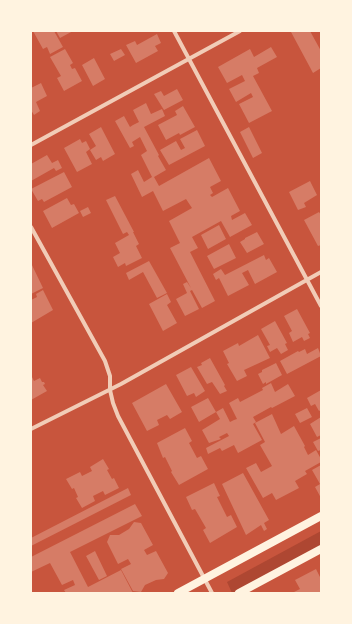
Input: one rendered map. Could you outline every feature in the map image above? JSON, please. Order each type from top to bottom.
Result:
[{"type":"main road","points":[[178,593],[321,516]]},
{"type":"main road","points":[[239,593],[321,549]]},
{"type":"street","points":[[174,31],[321,306]]},
{"type":"street","points":[[31,145],[240,31]]},
{"type":"street","points":[[31,227],[105,361],[110,376],[110,390],[118,416],[212,593]]},
{"type":"street","points":[[31,430],[110,390],[321,272]]},
{"type":"shaded area","points":[[321,531],[321,545],[232,593],[227,582]]},
{"type":"building","points":[[33,31],[54,31],[63,47],[50,54],[47,47],[43,49]]},
{"type":"building","points":[[56,31],[73,31],[60,38]]},
{"type":"building","points":[[310,31],[321,51],[321,68],[313,73],[291,32]]},
{"type":"building","points":[[157,34],[161,43],[155,46],[158,51],[136,63],[126,45],[135,41],[137,45]]},
{"type":"building","points":[[271,47],[277,57],[257,68],[259,73],[253,76],[272,111],[249,123],[239,104],[253,97],[251,93],[236,102],[229,89],[245,81],[242,75],[227,83],[218,67],[250,49],[254,57]]},
{"type":"building","points":[[65,49],[73,63],[70,65],[72,69],[75,68],[82,81],[64,91],[57,78],[61,76],[50,57]]},
{"type":"building","points":[[121,49],[125,55],[114,61],[110,54]]},
{"type":"building","points":[[94,58],[105,79],[93,86],[82,65]]},
{"type":"building","points":[[41,83],[47,96],[36,102],[40,111],[34,115],[31,110],[31,88]]},
{"type":"building","points":[[177,89],[183,100],[164,110],[154,94],[161,91],[164,96]]},
{"type":"building","points":[[146,103],[151,114],[162,109],[165,116],[144,127],[166,170],[154,177],[159,186],[209,158],[221,181],[210,187],[213,193],[210,195],[212,197],[228,188],[240,211],[231,216],[232,220],[245,213],[252,225],[230,237],[221,221],[192,237],[198,248],[190,252],[215,301],[202,308],[192,290],[190,291],[199,309],[185,316],[176,299],[187,293],[183,284],[187,282],[191,288],[170,248],[180,243],[169,221],[192,208],[186,199],[163,211],[153,191],[142,197],[131,174],[138,170],[144,182],[152,177],[141,155],[147,151],[140,137],[132,142],[134,146],[130,148],[115,121],[124,116],[130,127],[139,122],[133,110]]},
{"type":"building","points":[[183,106],[195,127],[166,140],[158,125],[177,115],[175,111]]},
{"type":"building","points":[[101,127],[115,154],[103,161],[101,157],[96,160],[90,150],[96,146],[89,134]]},
{"type":"building","points":[[249,127],[262,153],[253,158],[240,132]]},
{"type":"building","points":[[197,130],[205,146],[169,165],[160,150],[176,141],[181,150],[185,148],[180,139]]},
{"type":"building","points":[[80,139],[82,143],[86,141],[90,149],[86,152],[92,164],[77,172],[64,148]]},
{"type":"building","points":[[47,155],[52,163],[58,160],[62,168],[56,171],[54,168],[31,181],[31,164]]},
{"type":"building","points":[[64,172],[72,187],[44,202],[42,199],[38,201],[31,189]]},
{"type":"building","points":[[310,181],[317,195],[304,203],[306,207],[298,210],[289,192]]},
{"type":"building","points":[[115,196],[134,232],[139,244],[136,246],[142,258],[126,266],[125,263],[118,267],[113,257],[120,253],[115,243],[129,235],[127,232],[123,234],[106,200]]},
{"type":"building","points":[[67,198],[71,205],[74,204],[79,213],[52,228],[43,211]]},
{"type":"building","points":[[88,207],[91,213],[83,217],[80,211]]},
{"type":"building","points":[[319,212],[321,215],[321,245],[318,246],[304,220]]},
{"type":"building","points":[[219,225],[226,239],[208,249],[201,235]]},
{"type":"building","points":[[257,232],[264,244],[247,253],[240,242]]},
{"type":"building","points":[[229,244],[236,258],[214,269],[207,256]]},
{"type":"building","points":[[264,255],[266,260],[269,258],[277,272],[255,284],[248,270],[242,273],[249,285],[228,296],[219,278],[216,280],[213,274],[221,269],[225,275]]},
{"type":"building","points":[[149,261],[167,293],[157,298],[143,272],[129,280],[126,273]]},
{"type":"building","points":[[31,263],[43,288],[31,294]]},
{"type":"building","points":[[43,290],[53,310],[31,323],[31,300],[37,297],[36,294]]},
{"type":"building","points":[[167,294],[171,302],[167,305],[177,323],[163,331],[149,304]]},
{"type":"building","points":[[297,309],[310,333],[308,334],[310,338],[304,341],[302,337],[293,342],[289,333],[292,331],[284,316]]},
{"type":"building","points":[[275,321],[287,343],[285,344],[288,350],[281,354],[277,348],[270,352],[267,346],[270,345],[261,329]]},
{"type":"building","points":[[258,335],[270,358],[244,370],[247,376],[237,381],[227,364],[229,363],[223,351],[238,343],[239,346]]},
{"type":"building","points":[[318,348],[321,356],[287,374],[280,361],[298,351],[299,352],[305,349],[307,354]]},
{"type":"building","points":[[210,358],[227,391],[220,394],[212,382],[207,384],[197,367],[202,365],[201,363]]},
{"type":"building","points":[[276,363],[282,375],[266,384],[266,382],[263,384],[258,374],[262,372],[262,370]]},
{"type":"building","points":[[191,367],[205,391],[196,397],[194,393],[187,396],[176,375]]},
{"type":"building","points":[[31,375],[34,381],[40,378],[42,382],[44,382],[45,384],[43,385],[47,391],[31,400]]},
{"type":"building","points":[[271,383],[275,392],[288,384],[295,396],[253,417],[256,422],[253,424],[262,440],[238,453],[234,445],[222,451],[220,448],[208,454],[206,448],[229,436],[227,433],[219,437],[221,439],[209,443],[202,430],[220,419],[216,412],[223,408],[230,422],[237,419],[229,403],[238,398],[240,402],[263,390],[262,388]]},
{"type":"building","points":[[166,384],[182,412],[170,419],[167,415],[157,420],[159,425],[147,431],[132,403]]},
{"type":"building","points":[[321,390],[321,410],[319,411],[315,404],[311,406],[307,398]]},
{"type":"building","points":[[208,398],[216,412],[199,422],[191,407]]},
{"type":"building","points":[[307,408],[312,417],[300,423],[295,414]]},
{"type":"building","points":[[272,414],[281,434],[294,426],[305,446],[304,447],[308,455],[316,450],[321,459],[321,462],[305,471],[307,474],[295,481],[299,488],[276,500],[272,493],[263,498],[246,468],[256,463],[261,472],[272,466],[260,445],[265,442],[255,423]]},
{"type":"building","points":[[321,417],[321,435],[317,437],[310,424]]},
{"type":"building","points":[[185,428],[192,441],[189,443],[197,458],[201,456],[208,469],[179,485],[171,472],[172,471],[165,457],[163,458],[157,443]]},
{"type":"building","points":[[321,438],[321,450],[318,451],[313,442]]},
{"type":"building","points":[[103,459],[109,469],[107,470],[112,479],[114,478],[119,488],[105,495],[103,491],[93,496],[95,501],[82,508],[76,498],[78,497],[74,488],[72,489],[66,479],[80,472],[82,476],[92,471],[90,467]]},
{"type":"building","points":[[321,465],[321,498],[315,487],[320,484],[312,470]]},
{"type":"building","points":[[243,473],[269,520],[264,523],[267,529],[264,531],[261,525],[246,535],[222,484]]},
{"type":"building","points":[[214,483],[220,496],[217,497],[227,517],[231,515],[237,527],[210,543],[203,530],[206,528],[195,509],[192,510],[186,497]]},
{"type":"building","points":[[128,488],[131,495],[31,546],[31,538]]},
{"type":"building","points":[[135,504],[142,516],[70,552],[88,587],[121,570],[133,593],[66,593],[64,590],[75,585],[73,580],[62,585],[50,563],[31,572],[31,557]]},
{"type":"building","points":[[134,522],[141,523],[153,545],[144,550],[147,555],[156,551],[168,573],[164,579],[156,580],[145,585],[141,592],[133,591],[121,569],[131,564],[128,559],[118,564],[107,542],[110,535],[119,535],[129,529]]},
{"type":"building","points":[[95,551],[107,576],[99,580],[86,556]]},
{"type":"building","points":[[316,569],[321,579],[321,593],[292,593],[300,589],[295,580]]}]
